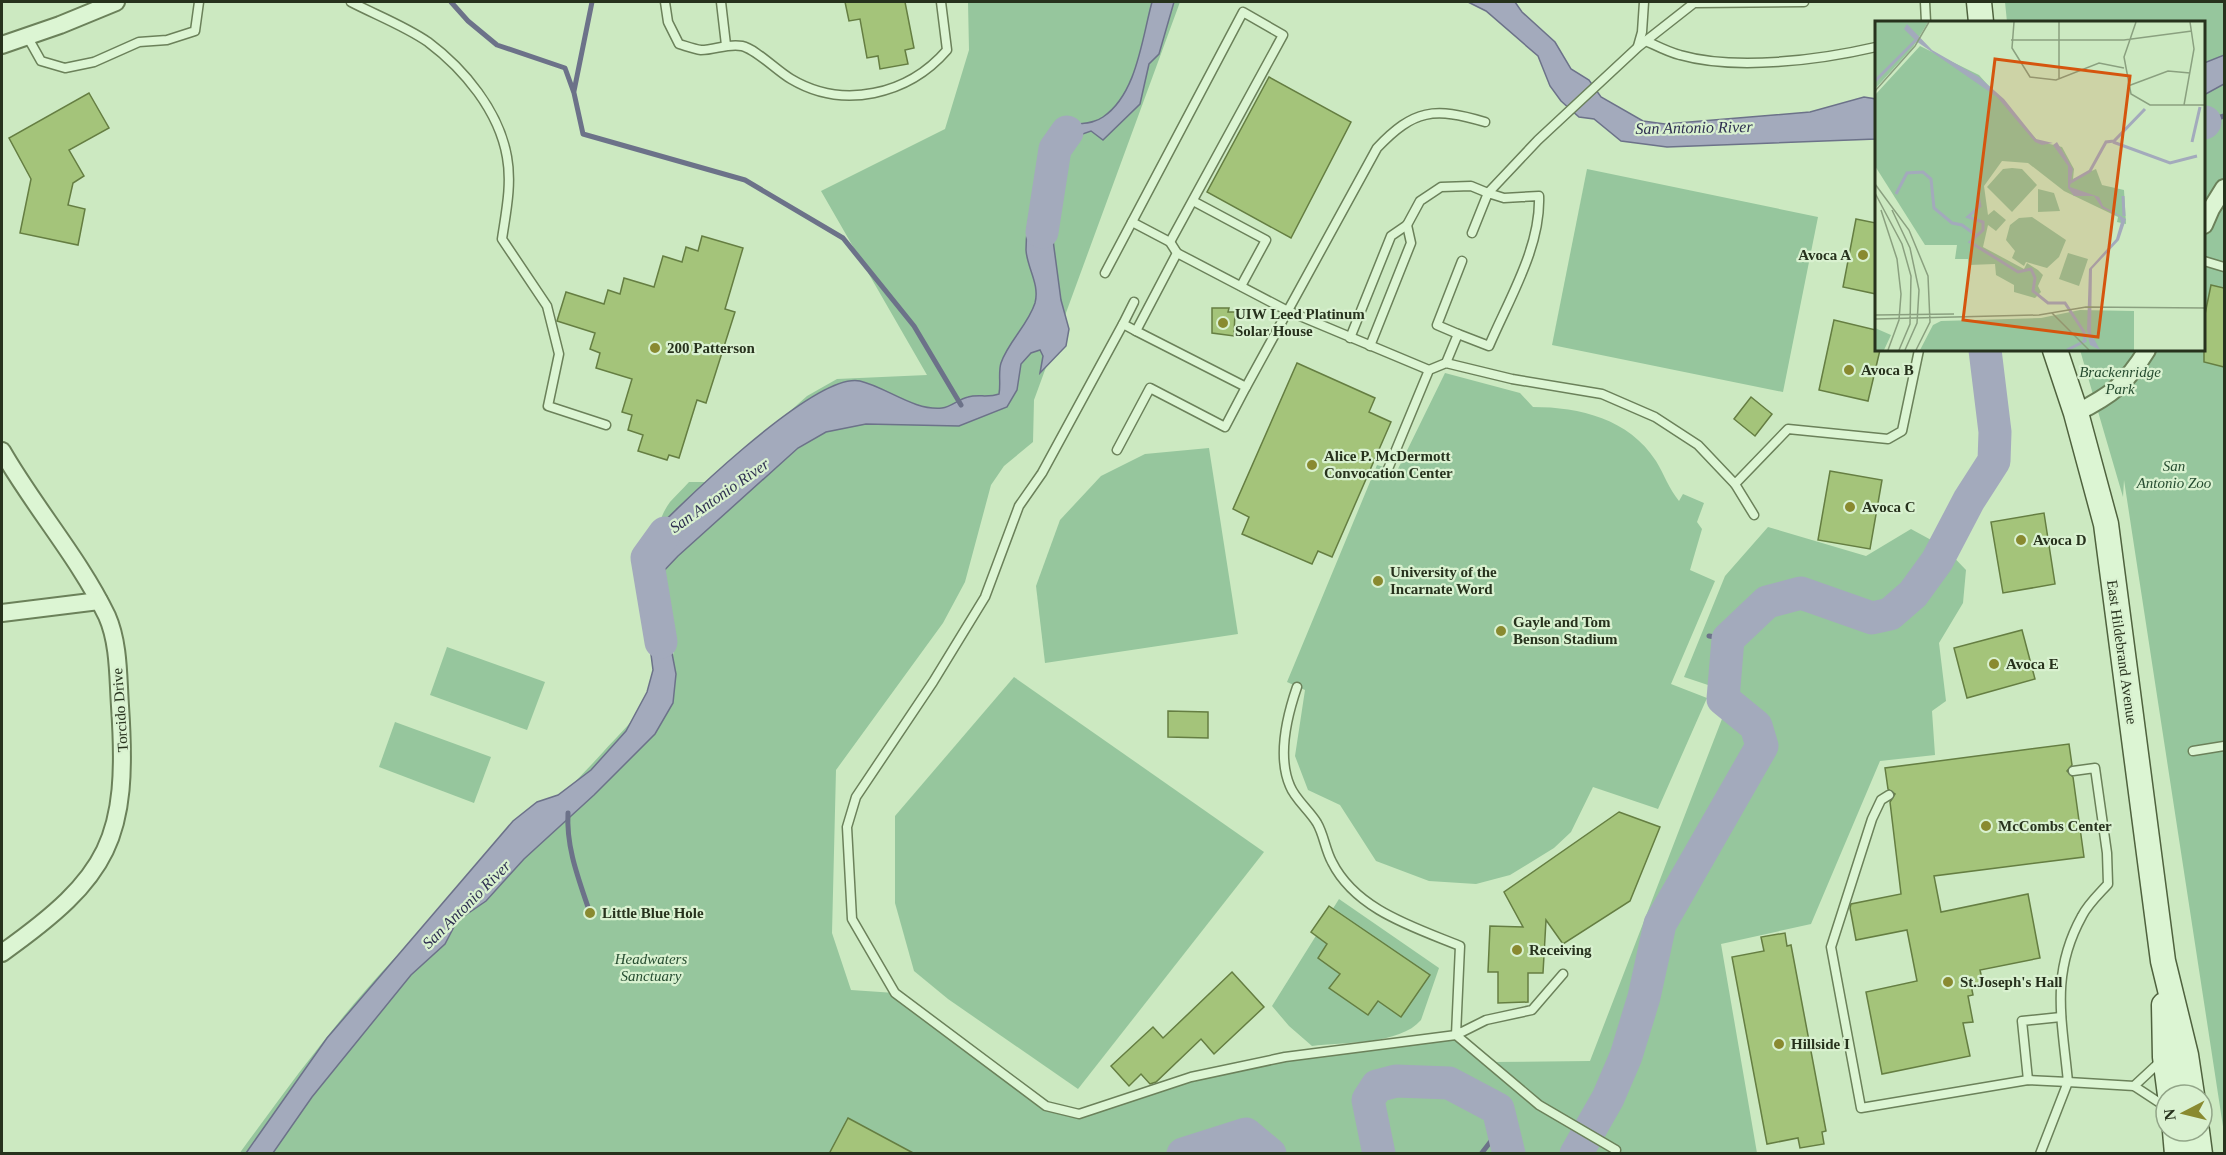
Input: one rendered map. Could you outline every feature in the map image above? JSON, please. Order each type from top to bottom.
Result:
[{"type":"main road","points":[[1979,2],[1981,21]]},
{"type":"main road","name":"East Hildebrand Avenue","points":[[2058,357],[2076,413],[2106,524],[2163,961],[2165,1057],[2168,1083]]},
{"type":"main road","name":"East Hildebrand Avenue","points":[[2163,961],[2186,1055],[2190,1083]]},
{"type":"street","points":[[2,45],[27,36],[86,8],[116,2]]},
{"type":"street","points":[[2205,223],[2224,188]]},
{"type":"street","points":[[2076,413],[2105,399],[2122,386],[2146,351]]},
{"type":"street","name":"Torcido Drive","points":[[2,451],[26,494],[99,601],[108,619],[116,653],[124,764],[111,841],[90,877],[66,904],[2,953]]},
{"type":"street","points":[[2,613],[99,601]]},
{"type":"lane","points":[[27,36],[41,61],[65,68],[94,62],[138,42],[167,40],[195,31],[199,2]]},
{"type":"lane","points":[[351,2],[427,41],[470,80],[488,110],[507,156],[508,201],[502,239],[547,306],[558,354],[548,406],[606,425]]},
{"type":"lane","points":[[665,2],[668,22],[679,44],[702,50],[726,45],[744,46],[792,80],[830,96],[879,94],[918,76],[934,65],[947,51],[941,2]]},
{"type":"lane","points":[[721,2],[726,45]]},
{"type":"lane","points":[[1638,47],[1642,32],[1644,2]]},
{"type":"lane","points":[[1472,233],[1488,193],[1538,140],[1638,47],[1692,2],[1804,2]]},
{"type":"lane","points":[[1925,2],[1926,21]]},
{"type":"lane","points":[[1105,273],[1244,12],[1283,35],[1170,242]]},
{"type":"lane","points":[[1646,41],[1680,55],[1759,63],[1796,60],[1875,47]]},
{"type":"lane","points":[[1117,450],[1150,388],[1225,428],[1377,148],[1398,126],[1427,113],[1456,113],[1485,122]]},
{"type":"lane","points":[[1350,338],[1391,236],[1407,225],[1420,201],[1441,187],[1470,186],[1504,198],[1539,196],[1540,217],[1533,243],[1490,346],[1437,325],[1462,261]]},
{"type":"lane","points":[[1193,201],[1266,240],[1242,286]]},
{"type":"lane","points":[[1132,222],[1170,242],[1177,253],[1288,311],[1429,370],[1446,363],[1512,379],[1602,394],[1655,417],[1689,440],[1735,484],[1754,515]]},
{"type":"lane","points":[[1370,346],[1411,243],[1407,225]]},
{"type":"lane","points":[[1136,331],[1177,253]]},
{"type":"lane","points":[[2205,261],[2224,267]]},
{"type":"lane","points":[[1134,302],[1042,473],[1019,506],[985,597],[933,682],[856,797],[847,827],[852,919],[895,993],[1046,1106],[1079,1114],[1191,1077],[1285,1056],[1456,1035],[1486,1020],[1532,1010],[1563,974]]},
{"type":"lane","points":[[1123,324],[1246,387]]},
{"type":"lane","points":[[1446,363],[1458,334]]},
{"type":"lane","points":[[1735,484],[1788,429],[1888,439],[1902,431],[1919,351]]},
{"type":"lane","points":[[1388,469],[1429,370]]},
{"type":"lane","points":[[1297,687],[1291,705],[1283,757],[1290,787],[1318,824],[1332,863],[1351,886],[1384,914],[1460,946],[1456,1035]]},
{"type":"lane","points":[[2193,751],[2224,746]]},
{"type":"lane","points":[[2040,1154],[2068,1082],[2058,993],[2064,956],[2082,915],[2108,884],[2107,853],[2095,768],[2073,771]]},
{"type":"lane","points":[[1889,795],[1881,800],[1872,819],[1856,863],[1831,947],[1861,1108],[2028,1080],[2134,1086],[2154,1099]]},
{"type":"lane","points":[[2028,1080],[2022,1021],[2061,1017]]},
{"type":"lane","points":[[1456,1035],[1539,1106],[1616,1152]]},
{"type":"lane","points":[[2134,1086],[2165,1057]]},
{"type":"green space","name":"Headwaters Sanctuary","points":[[968,2],[1180,2],[1034,400],[1033,442],[1004,466],[991,485],[965,582],[943,623],[836,770],[832,933],[851,990],[895,993],[1046,1106],[1079,1114],[1191,1077],[1285,1057],[1456,1035],[1489,1062],[1590,1061],[1732,693],[1684,677],[1725,576],[1768,527],[1866,556],[1911,529],[1944,547],[1966,570],[1963,603],[1939,643],[1946,701],[1932,711],[1935,755],[1880,761],[1811,924],[1721,944],[1757,1153],[239,1154],[312,1055],[370,985],[417,935],[578,778],[632,721],[657,688],[670,664],[675,644],[674,624],[659,562],[657,542],[660,522],[670,502],[689,482],[711,482],[807,396],[837,379],[927,375],[821,191],[945,129],[969,50]]},
{"type":"green space","name":"San Antonio Zoo","points":[[2005,2],[2224,2],[2224,1133],[2124,480],[2123,497],[2080,351],[2205,351],[2205,21],[2007,21]]},
{"type":"green space","points":[[1587,169],[1818,217],[1783,392],[1552,345]]},
{"type":"green space","name":"Gayle and Tom Benson Stadium","points":[[1445,373],[1520,393],[1533,407],[1568,410],[1602,418],[1632,435],[1656,461],[1679,501],[1683,494],[1704,503],[1697,522],[1702,529],[1690,570],[1715,581],[1671,684],[1707,698],[1658,809],[1593,787],[1571,832],[1554,848],[1510,875],[1476,884],[1429,881],[1376,861],[1340,805],[1308,790],[1295,756],[1305,690],[1287,682],[1377,465],[1397,471]]},
{"type":"green space","points":[[1209,448],[1238,634],[1045,663],[1036,586],[1060,520],[1101,476],[1145,454]]},
{"type":"green space","points":[[447,647],[545,682],[527,730],[430,695]]},
{"type":"green space","points":[[1014,677],[1264,852],[1078,1089],[948,999],[914,971],[895,903],[895,816]]},
{"type":"green space","points":[[395,722],[491,757],[474,803],[379,767]]},
{"type":"green space","points":[[1339,899],[1439,968],[1421,1020],[1412,1028],[1399,1034],[1370,1041],[1312,1046],[1289,1026],[1272,1006]]},
{"type":"water","points":[[1152,2],[1174,2],[1159,54],[1149,64],[1140,104],[1103,140],[1091,131],[1071,138],[1046,182],[1054,195],[1061,199],[1053,240],[1061,300],[1069,329],[1066,346],[1040,373],[1043,356],[1040,350],[1031,353],[1021,364],[1017,390],[1007,407],[959,426],[866,424],[826,432],[798,448],[678,556],[658,577],[636,559],[635,551],[743,449],[810,398],[839,384],[860,381],[921,406],[932,408],[942,408],[972,396],[999,394],[1000,370],[1004,355],[1028,319],[1035,303],[1036,289],[1027,257],[1026,238],[1040,167],[1049,144],[1060,129],[1074,124],[1096,121],[1114,107],[1124,94],[1141,48]]},
{"type":"water","points":[[1468,2],[1515,2],[1522,12],[1555,42],[1571,69],[1589,80],[1601,97],[1643,121],[1665,124],[1810,112],[1864,97],[1875,99],[1875,139],[1667,147],[1621,141],[1594,119],[1579,117],[1561,101],[1550,86],[1538,56],[1486,11]]},
{"type":"water","points":[[2224,55],[2224,84],[2205,94],[2205,63]]},
{"type":"water","points":[[642,585],[663,606],[676,674],[673,703],[655,734],[594,795],[524,859],[486,901],[457,921],[445,944],[411,975],[312,1097],[273,1153],[246,1153],[327,1038],[513,821],[537,802],[558,795],[591,770],[626,731],[647,692],[653,670]]},
{"type":"building","points":[[845,2],[905,2],[914,48],[905,50],[908,64],[880,69],[878,56],[867,58],[860,19],[849,21]]},
{"type":"building","points":[[1269,77],[1351,122],[1291,238],[1207,192]]},
{"type":"building","points":[[89,93],[109,128],[69,150],[84,176],[73,183],[68,205],[85,209],[78,245],[20,233],[31,179],[9,138]]},
{"type":"building","name":"Avoca A","points":[[1856,219],[1875,223],[1875,294],[1843,287]]},
{"type":"building","name":"200 Patterson","points":[[702,236],[743,248],[725,309],[735,312],[706,403],[697,400],[679,458],[669,455],[667,460],[638,451],[643,435],[628,430],[632,415],[622,412],[632,379],[596,368],[600,353],[590,349],[595,333],[557,321],[566,292],[604,304],[608,290],[620,294],[624,278],[654,287],[663,256],[682,262],[686,247],[698,251]]},
{"type":"building","points":[[2211,285],[2224,288],[2224,367],[2204,362],[2205,314]]},
{"type":"building","name":"UIW Leed Platinum Solar House","points":[[1212,308],[1229,308],[1228,312],[1235,312],[1234,336],[1212,333]]},
{"type":"building","name":"Avoca B","points":[[1834,320],[1875,330],[1875,351],[1880,351],[1868,401],[1819,390]]},
{"type":"building","name":"Alice P. McDermott Convocation Center","points":[[1297,363],[1375,398],[1369,412],[1391,422],[1332,557],[1318,551],[1312,564],[1242,534],[1249,517],[1233,509]]},
{"type":"building","points":[[1751,397],[1772,414],[1755,436],[1734,419]]},
{"type":"building","name":"Avoca C","points":[[1830,471],[1882,480],[1870,549],[1818,540]]},
{"type":"building","name":"Avoca D","points":[[2044,513],[2055,584],[2003,593],[1991,522]]},
{"type":"building","name":"Avoca E","points":[[2022,630],[2035,679],[1967,698],[1954,648]]},
{"type":"building","points":[[1168,711],[1208,712],[1208,738],[1168,737]]},
{"type":"building","points":[[2069,744],[2072,765],[2067,771],[2073,777],[2084,857],[1934,876],[1941,912],[2028,894],[2040,958],[1980,970],[1983,983],[1971,985],[1973,995],[1968,996],[1973,1022],[1963,1023],[1970,1056],[1882,1074],[1866,992],[1917,981],[1907,930],[1856,940],[1850,908],[1851,904],[1901,894],[1890,802],[1895,794],[1888,789],[1885,768]]},
{"type":"building","points":[[1619,812],[1660,827],[1630,901],[1563,944],[1546,920],[1543,973],[1528,973],[1528,1002],[1498,1003],[1498,972],[1488,972],[1490,926],[1523,927],[1504,892]]},
{"type":"building","points":[[1329,906],[1430,975],[1401,1017],[1378,1001],[1368,1015],[1329,988],[1340,974],[1318,958],[1327,944],[1311,932]]},
{"type":"building","name":"Hillside I","points":[[1785,933],[1787,946],[1791,945],[1826,1131],[1822,1132],[1824,1144],[1800,1148],[1798,1138],[1767,1144],[1732,957],[1764,951],[1761,937]]},
{"type":"building","points":[[1232,972],[1264,1007],[1214,1054],[1201,1039],[1156,1082],[1150,1084],[1141,1074],[1129,1086],[1111,1066],[1153,1027],[1163,1038]]},
{"type":"building","points":[[848,1118],[915,1154],[829,1154]]},
{"type":"waterway","points":[[451,2],[468,21],[497,45],[565,68],[574,93],[583,134],[745,180],[843,238],[914,326],[961,405]]},
{"type":"waterway","points":[[574,91],[592,2]]},
{"type":"waterway","points":[[2205,122],[2224,116]]},
{"type":"waterway","name":"San Antonio River","points":[[1042,232],[1055,149],[1067,132]]},
{"type":"waterway","points":[[1576,1154],[1608,1098],[1626,1056],[1644,997],[1660,924],[1762,746],[1756,726],[1723,699],[1728,639],[1767,602],[1801,593],[1872,618],[1890,614],[1913,594],[1937,561],[1969,500],[1994,461],[1995,432],[1985,351]]},
{"type":"waterway","name":"San Antonio River","points":[[661,642],[647,558],[665,533]]},
{"type":"waterway","points":[[1709,636],[1728,639]]},
{"type":"waterway","points":[[568,813],[571,851],[590,913]]},
{"type":"waterway","points":[[1379,1154],[1368,1100],[1377,1086],[1396,1081],[1449,1083],[1498,1109],[1509,1154]]},
{"type":"waterway","points":[[1481,1154],[1501,1128]]},
{"type":"waterway","points":[[1183,1154],[1246,1134],[1270,1154]]},
{"type":"place","name":"Avoca A","points":[[1863,255]]},
{"type":"place","name":"UIW Leed Platinum Solar House","points":[[1223,323]]},
{"type":"place","name":"200 Patterson","points":[[655,348]]},
{"type":"place","name":"Avoca B","points":[[1849,370]]},
{"type":"place","name":"Alice P. McDermott Convocation Center","points":[[1312,465]]},
{"type":"place","name":"Avoca C","points":[[1850,507]]},
{"type":"place","name":"Avoca D","points":[[2021,540]]},
{"type":"place","name":"University of the Incarnate Word","points":[[1378,581]]},
{"type":"place","name":"Gayle and Tom Benson Stadium","points":[[1501,631]]},
{"type":"place","name":"Avoca E","points":[[1994,664]]},
{"type":"place","name":"McCombs Center","points":[[1986,826]]},
{"type":"place","name":"Little Blue Hole","points":[[590,913]]},
{"type":"place","name":"Receiving","points":[[1517,950]]},
{"type":"place","name":"St.Joseph's Hall","points":[[1948,982]]},
{"type":"place","name":"Hillside I","points":[[1779,1044]]},
{"type":"park label","name":"Brackenridge Park","points":[[2120,380]]}]
